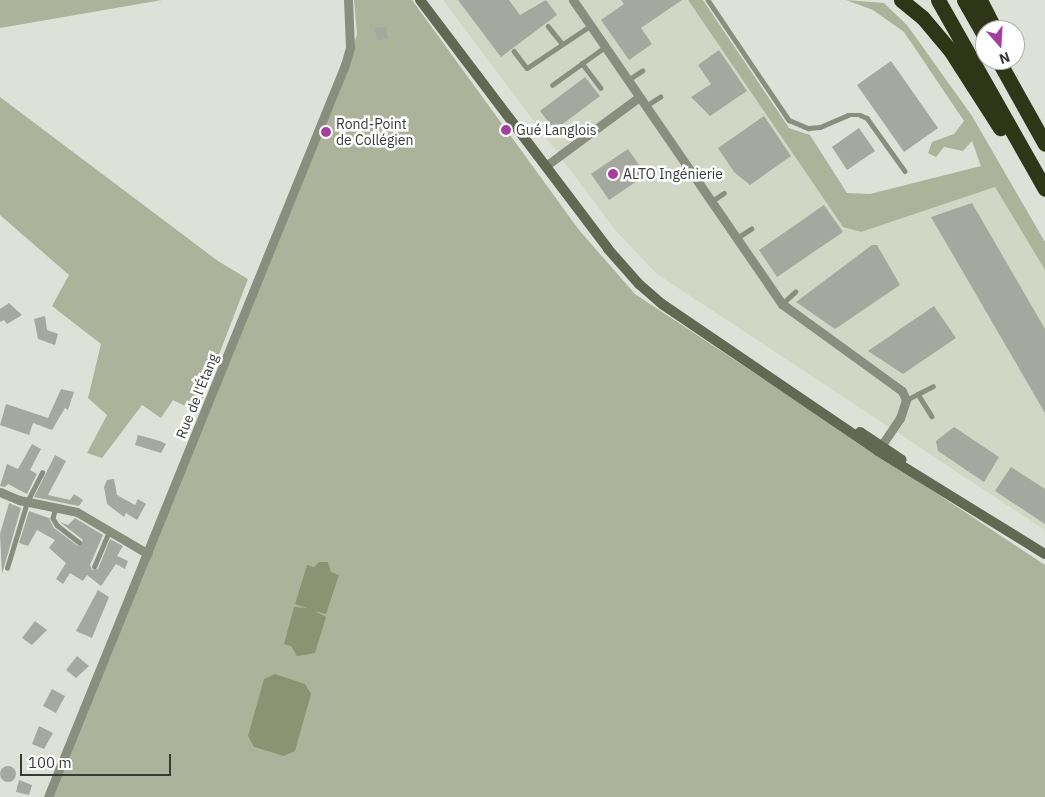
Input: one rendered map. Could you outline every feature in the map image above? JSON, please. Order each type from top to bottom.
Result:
[{"type":"highway","points":[[901,0],[934,30],[1007,140],[1024,152]]},
{"type":"highway","points":[[938,0],[1045,189]]},
{"type":"highway","points":[[964,0],[975,20]]},
{"type":"highway","points":[[980,0],[990,20]]},
{"type":"highway","points":[[1004,70],[1045,144]]},
{"type":"main road","points":[[420,0],[608,249],[639,284],[662,304],[878,451],[1045,554]]},
{"type":"main road","points":[[808,402],[882,445],[932,483]]},
{"type":"street","name":"Rue de l'Étang","points":[[48,797],[345,65],[350,47],[348,0]]},
{"type":"street","points":[[573,0],[638,98],[782,304],[896,383],[906,400],[900,418],[882,445]]},
{"type":"street","points":[[547,166],[638,98]]},
{"type":"street","points":[[0,492],[27,502],[56,506],[77,512],[148,554]]},
{"type":"lane","points":[[708,0],[789,120],[808,128],[820,127],[848,115],[860,114],[867,118],[905,171]]},
{"type":"lane","points":[[548,26],[562,43]]},
{"type":"lane","points":[[514,51],[527,68],[590,26]]},
{"type":"lane","points":[[552,85],[605,48]]},
{"type":"lane","points":[[582,63],[601,88]]},
{"type":"lane","points":[[627,80],[642,71]]},
{"type":"lane","points":[[645,107],[660,97]]},
{"type":"lane","points":[[711,202],[724,192]]},
{"type":"lane","points":[[736,239],[751,229]]},
{"type":"lane","points":[[782,304],[795,292]]},
{"type":"lane","points":[[906,400],[933,386]]},
{"type":"lane","points":[[918,394],[932,416]]},
{"type":"lane","points":[[7,568],[27,502],[42,472]]},
{"type":"lane","points":[[56,506],[52,518],[57,525],[79,542]]},
{"type":"lane","points":[[94,567],[109,531]]},
{"type":"shaded area","points":[[0,0],[162,0],[0,28]]},
{"type":"shaded area","points":[[354,0],[412,0],[579,230],[635,294],[1045,565],[1045,797],[52,797],[341,88],[357,34]]},
{"type":"shaded area","points":[[443,0],[688,0],[843,227],[861,232],[995,187],[1045,270],[1045,530],[657,274],[616,231]]},
{"type":"shaded area","points":[[688,0],[703,0],[789,128],[810,135],[847,193],[870,194],[981,166],[972,141],[963,151],[944,147],[936,157],[928,153],[932,142],[954,134],[964,121],[904,32],[873,10],[846,0],[884,3],[907,25],[972,116],[1045,242],[1045,270],[995,187],[861,232],[843,227]]},
{"type":"shaded area","points":[[0,97],[218,261],[248,279],[197,412],[173,400],[161,418],[142,405],[102,458],[87,453],[107,415],[88,398],[101,344],[52,306],[69,275],[0,215]]},
{"type":"shaded area","points":[[319,562],[328,562],[331,572],[339,575],[326,614],[315,611],[326,617],[315,653],[297,656],[291,646],[284,644],[294,607],[307,608],[295,604],[307,565],[314,567]]},
{"type":"shaded area","points":[[275,674],[305,684],[311,694],[295,751],[284,756],[254,747],[248,736],[264,679]]},
{"type":"building","points":[[458,0],[509,0],[520,15],[546,0],[557,15],[501,57]]},
{"type":"building","points":[[621,0],[682,0],[641,28],[652,44],[629,60],[601,20],[624,4]]},
{"type":"building","points":[[386,27],[388,39],[377,40],[375,28]]},
{"type":"building","points":[[719,50],[747,91],[710,116],[691,97],[711,84],[698,65]]},
{"type":"building","points":[[891,61],[938,128],[904,152],[857,85]]},
{"type":"building","points":[[585,77],[600,96],[560,126],[551,125],[540,111]]},
{"type":"building","points":[[764,116],[791,156],[750,185],[734,172],[718,148]]},
{"type":"building","points":[[859,128],[875,151],[847,170],[832,147]]},
{"type":"building","points":[[628,149],[646,175],[609,200],[591,174]]},
{"type":"building","points":[[972,203],[1045,329],[1045,413],[931,217]]},
{"type":"building","points":[[824,205],[843,232],[777,277],[759,250]]},
{"type":"building","points":[[872,245],[877,245],[900,285],[835,329],[796,302]]},
{"type":"building","points":[[9,303],[22,315],[7,324],[4,320],[0,322],[0,309]]},
{"type":"building","points":[[934,306],[956,338],[903,374],[868,351]]},
{"type":"building","points":[[45,316],[47,330],[58,334],[55,345],[38,339],[34,319]]},
{"type":"building","points":[[61,389],[74,392],[68,410],[65,408],[52,430],[33,423],[29,435],[0,425],[6,404],[48,418]]},
{"type":"building","points":[[954,427],[999,457],[984,482],[938,451],[936,441]]},
{"type":"building","points":[[138,435],[166,444],[161,453],[135,445]]},
{"type":"building","points":[[32,444],[41,449],[30,470],[37,474],[27,494],[8,484],[5,487],[0,486],[7,464],[18,469]]},
{"type":"building","points":[[55,455],[66,461],[48,495],[70,500],[74,494],[83,500],[79,506],[34,497]]},
{"type":"building","points":[[1011,467],[1045,489],[1045,524],[995,491]]},
{"type":"building","points":[[114,479],[117,495],[135,505],[138,499],[146,504],[137,520],[126,513],[124,517],[107,504],[104,487],[107,480]]},
{"type":"building","points":[[9,503],[21,508],[2,574],[0,534]]},
{"type":"building","points":[[29,511],[49,518],[54,528],[78,546],[83,540],[60,522],[68,525],[75,518],[103,535],[90,565],[92,570],[98,569],[110,539],[123,546],[117,556],[128,561],[125,569],[116,564],[101,586],[87,575],[83,581],[70,573],[63,584],[56,579],[66,563],[49,548],[55,540],[37,530],[28,546],[19,543]]},
{"type":"building","points":[[98,590],[109,597],[92,638],[76,631]]},
{"type":"building","points":[[35,621],[47,630],[32,645],[22,638]]},
{"type":"building","points":[[77,656],[89,666],[76,678],[66,670]]},
{"type":"building","points":[[52,689],[65,696],[56,713],[43,706]]},
{"type":"building","points":[[39,726],[53,733],[44,749],[32,744]]},
{"type":"building","points":[[5,766],[11,766],[16,771],[14,780],[5,782],[0,777],[0,771]]},
{"type":"building","points":[[19,780],[32,785],[29,795],[16,792]]},
{"type":"place","name":"Gué Langlois","points":[[506,130]]},
{"type":"place","name":"Rond-Point de Collégien","points":[[326,132]]},
{"type":"place","name":"ALTO Ingénierie","points":[[613,174]]}]
